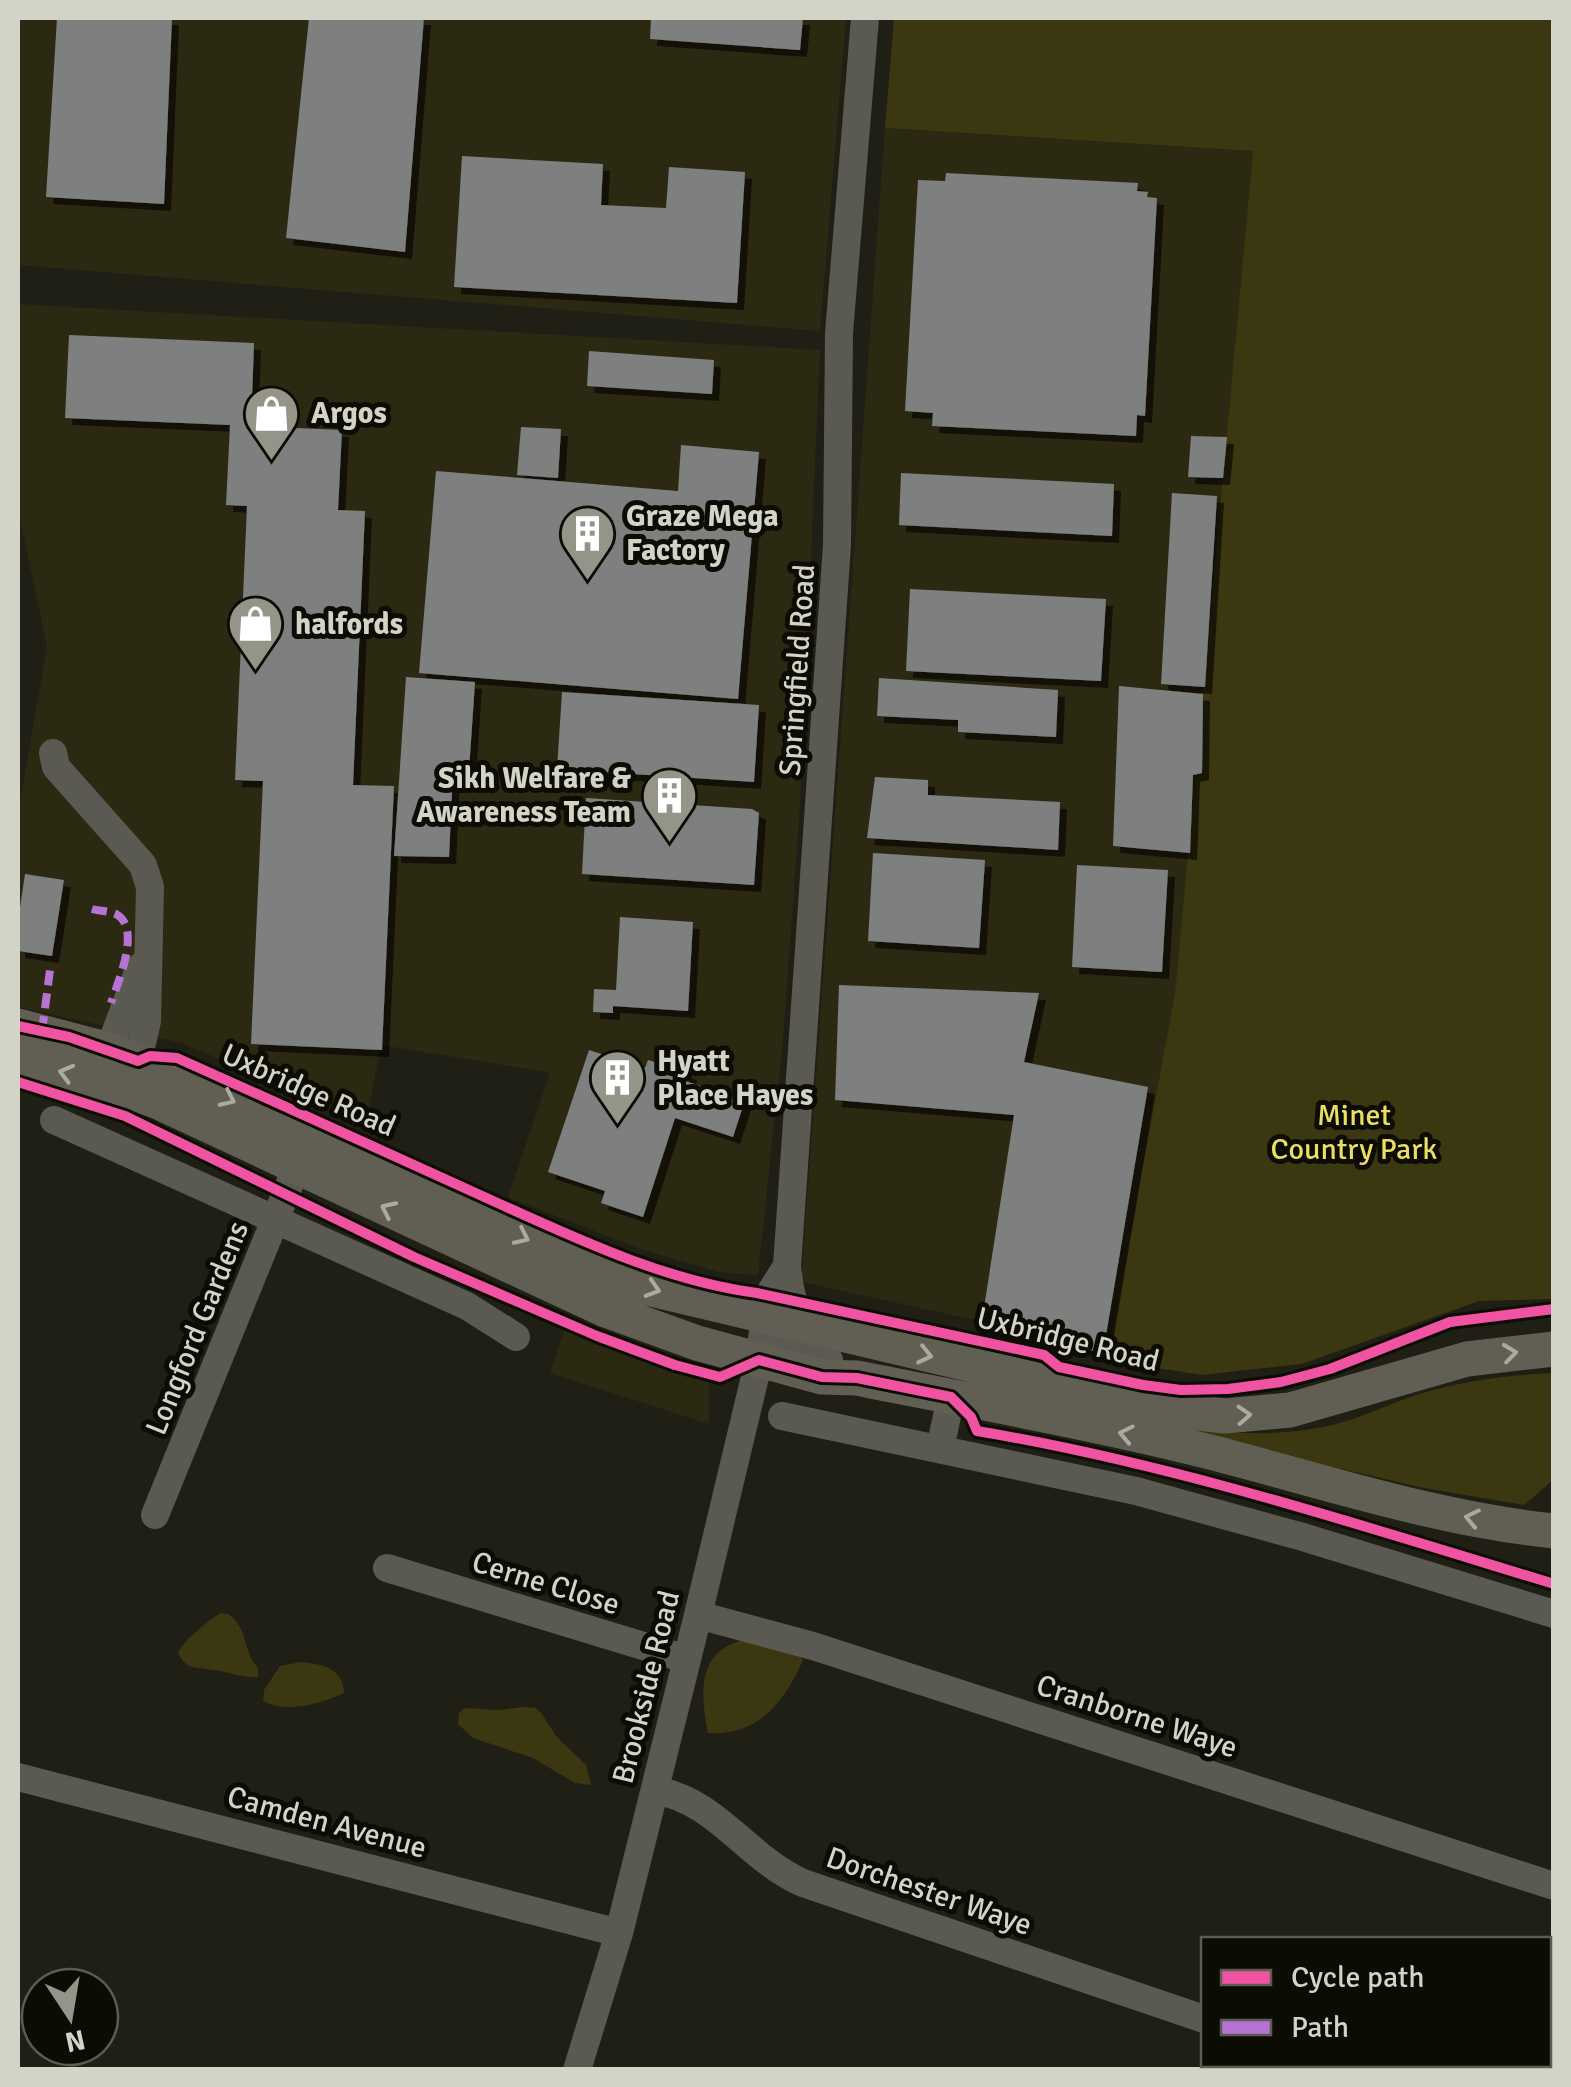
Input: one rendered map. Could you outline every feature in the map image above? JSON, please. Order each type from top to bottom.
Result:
[{"type":"main road","name":"Uxbridge Road","points":[[18,1026],[121,1065],[184,1078],[562,1256],[647,1288],[1154,1408],[1225,1416],[1290,1410],[1467,1359],[1554,1349]]},
{"type":"main road","name":"Uxbridge Road","points":[[18,1062],[121,1065],[156,1101],[603,1309],[697,1343],[822,1378],[857,1378],[952,1397],[1187,1447],[1420,1507],[1554,1531]]},
{"type":"street","name":"Springfield Road","points":[[830,1333],[813,1326],[796,1310],[787,1266],[837,545],[838,333],[866,18]]},
{"type":"street","points":[[54,753],[56,767],[143,865],[150,887],[149,942],[121,1065]]},
{"type":"street","points":[[54,1120],[468,1306],[516,1337]]},
{"type":"street","name":"Longford Gardens","points":[[155,1515],[297,1166]]},
{"type":"street","name":"Springfield Road","points":[[764,1317],[771,1289],[787,1266]]},
{"type":"street","points":[[764,1317],[774,1336],[790,1350],[836,1362],[857,1378]]},
{"type":"street","name":"Brookside Road","points":[[577,2070],[619,1933],[655,1790],[759,1360],[764,1317]]},
{"type":"street","points":[[940,1448],[952,1397]]},
{"type":"street","points":[[782,1416],[1198,1507],[1554,1614]]},
{"type":"street","name":"Cerne Close","points":[[387,1568],[686,1659]]},
{"type":"street","name":"Cranborne Waye","points":[[698,1614],[813,1646],[1554,1886]]},
{"type":"street","name":"Camden Avenue","points":[[18,1777],[619,1933]]},
{"type":"street","name":"Dorchester Waye","points":[[655,1790],[685,1798],[708,1810],[772,1867],[803,1884],[1201,2018]]},
{"type":"shaded area","points":[[18,18],[846,18],[820,331],[18,265]]},
{"type":"shaded area","points":[[885,128],[1253,151],[1175,993],[1109,1349],[801,1282]]},
{"type":"shaded area","points":[[18,304],[820,350],[800,805],[783,1040],[758,1275],[719,1272],[640,1249],[508,1197],[550,1073],[381,1045],[366,1122],[182,1043],[18,1007],[18,813],[47,647],[18,509]]},
{"type":"shaded area","points":[[565,1327],[709,1380],[709,1424],[550,1373]]},
{"type":"green space","name":"Minet Country Park","points":[[894,18],[1553,18],[1553,1299],[1479,1301],[1302,1364],[1202,1375],[1111,1361],[1109,1349],[1175,993],[1253,151],[885,128]]},
{"type":"green space","points":[[1553,1373],[1553,1480],[1524,1505],[1424,1488],[1191,1434],[1190,1428],[1245,1433],[1300,1431],[1346,1421],[1450,1386]]},
{"type":"green space","points":[[221,1613],[228,1614],[239,1626],[258,1668],[258,1677],[193,1667],[178,1653],[197,1631]]},
{"type":"green space","points":[[744,1640],[803,1660],[788,1689],[768,1713],[741,1729],[708,1733],[705,1676],[717,1653]]},
{"type":"green space","points":[[301,1662],[324,1666],[335,1673],[344,1693],[293,1707],[263,1701],[264,1690],[280,1666]]},
{"type":"green space","points":[[465,1708],[536,1708],[542,1714],[556,1736],[586,1765],[591,1785],[575,1783],[533,1758],[473,1738],[458,1724],[459,1713]]},
{"type":"building","points":[[57,18],[172,18],[164,204],[46,197]]},
{"type":"building","points":[[309,18],[424,18],[405,252],[286,238]]},
{"type":"building","points":[[651,18],[803,18],[800,50],[650,39]]},
{"type":"building","points":[[462,156],[603,164],[601,205],[666,208],[669,167],[745,172],[737,303],[454,287]]},
{"type":"building","points":[[946,173],[1138,183],[1137,191],[1157,198],[1145,416],[1137,415],[1136,436],[932,426],[933,413],[905,411],[918,180],[945,181]]},
{"type":"building","points":[[69,335],[254,343],[251,426],[342,430],[338,510],[365,511],[353,785],[394,786],[382,1050],[251,1044],[263,781],[235,780],[247,506],[226,505],[230,425],[65,418]]},
{"type":"building","points":[[589,351],[714,360],[712,394],[587,386]]},
{"type":"building","points":[[521,427],[561,429],[558,478],[517,475]]},
{"type":"building","points":[[1191,436],[1227,437],[1223,478],[1188,477]]},
{"type":"building","name":"Graze Mega Factory","points":[[681,445],[759,452],[738,699],[419,673],[436,471],[678,491]]},
{"type":"building","points":[[901,473],[1114,484],[1112,536],[899,525]]},
{"type":"building","points":[[1172,493],[1217,496],[1205,687],[1161,684]]},
{"type":"building","points":[[910,589],[1106,599],[1101,681],[906,671]]},
{"type":"building","points":[[406,677],[475,682],[469,770],[453,770],[449,857],[394,856]]},
{"type":"building","points":[[879,678],[1058,690],[1056,737],[958,732],[958,720],[877,716]]},
{"type":"building","points":[[1119,686],[1203,694],[1202,773],[1193,775],[1190,853],[1113,846]]},
{"type":"building","points":[[562,692],[759,705],[754,782],[557,769]]},
{"type":"building","points":[[875,777],[928,780],[928,795],[1060,802],[1058,850],[867,838]]},
{"type":"building","name":"Sikh Welfare & Awareness Team","points":[[586,798],[752,809],[759,813],[754,885],[582,874]]},
{"type":"building","points":[[873,853],[985,860],[979,948],[868,941]]},
{"type":"building","points":[[1077,865],[1168,870],[1162,972],[1072,967]]},
{"type":"building","points":[[25,874],[64,880],[52,956],[18,951]]},
{"type":"building","points":[[620,917],[693,922],[688,1011],[613,1006],[613,1013],[593,1012],[594,989],[616,990]]},
{"type":"building","points":[[839,985],[1039,993],[1024,1062],[1148,1087],[1103,1353],[981,1327],[1014,1115],[835,1100]]},
{"type":"building","name":"Hyatt Place Hayes","points":[[589,1050],[645,1068],[648,1060],[690,1073],[688,1082],[745,1100],[733,1137],[675,1118],[643,1217],[601,1203],[605,1191],[548,1172]]},
{"type":"marked path","points":[[92,909],[116,914],[127,931],[126,956],[111,1003]]},
{"type":"marked path","points":[[42,1031],[50,970]]},
{"type":"cycle path","points":[[18,1026],[69,1037],[138,1061],[150,1056],[177,1058],[555,1229],[688,1279],[1044,1355],[1059,1367],[1143,1385],[1181,1390],[1228,1389],[1281,1382],[1330,1369],[1450,1322],[1554,1309]]},
{"type":"cycle path","points":[[18,1082],[125,1116],[414,1257],[597,1336],[675,1365],[720,1377],[759,1360],[822,1377],[857,1378],[951,1397],[971,1417],[977,1431]]},
{"type":"cycle path","points":[[977,1431],[1196,1479],[1554,1584]]},
{"type":"place","name":"Argos","points":[[272,462]]},
{"type":"place","name":"Graze Mega Factory","points":[[587,582]]},
{"type":"place","name":"halfords","points":[[256,673]]},
{"type":"place","name":"Sikh Welfare & Awareness Team","points":[[670,844]]},
{"type":"place","name":"Hyatt Place Hayes","points":[[618,1127]]}]
